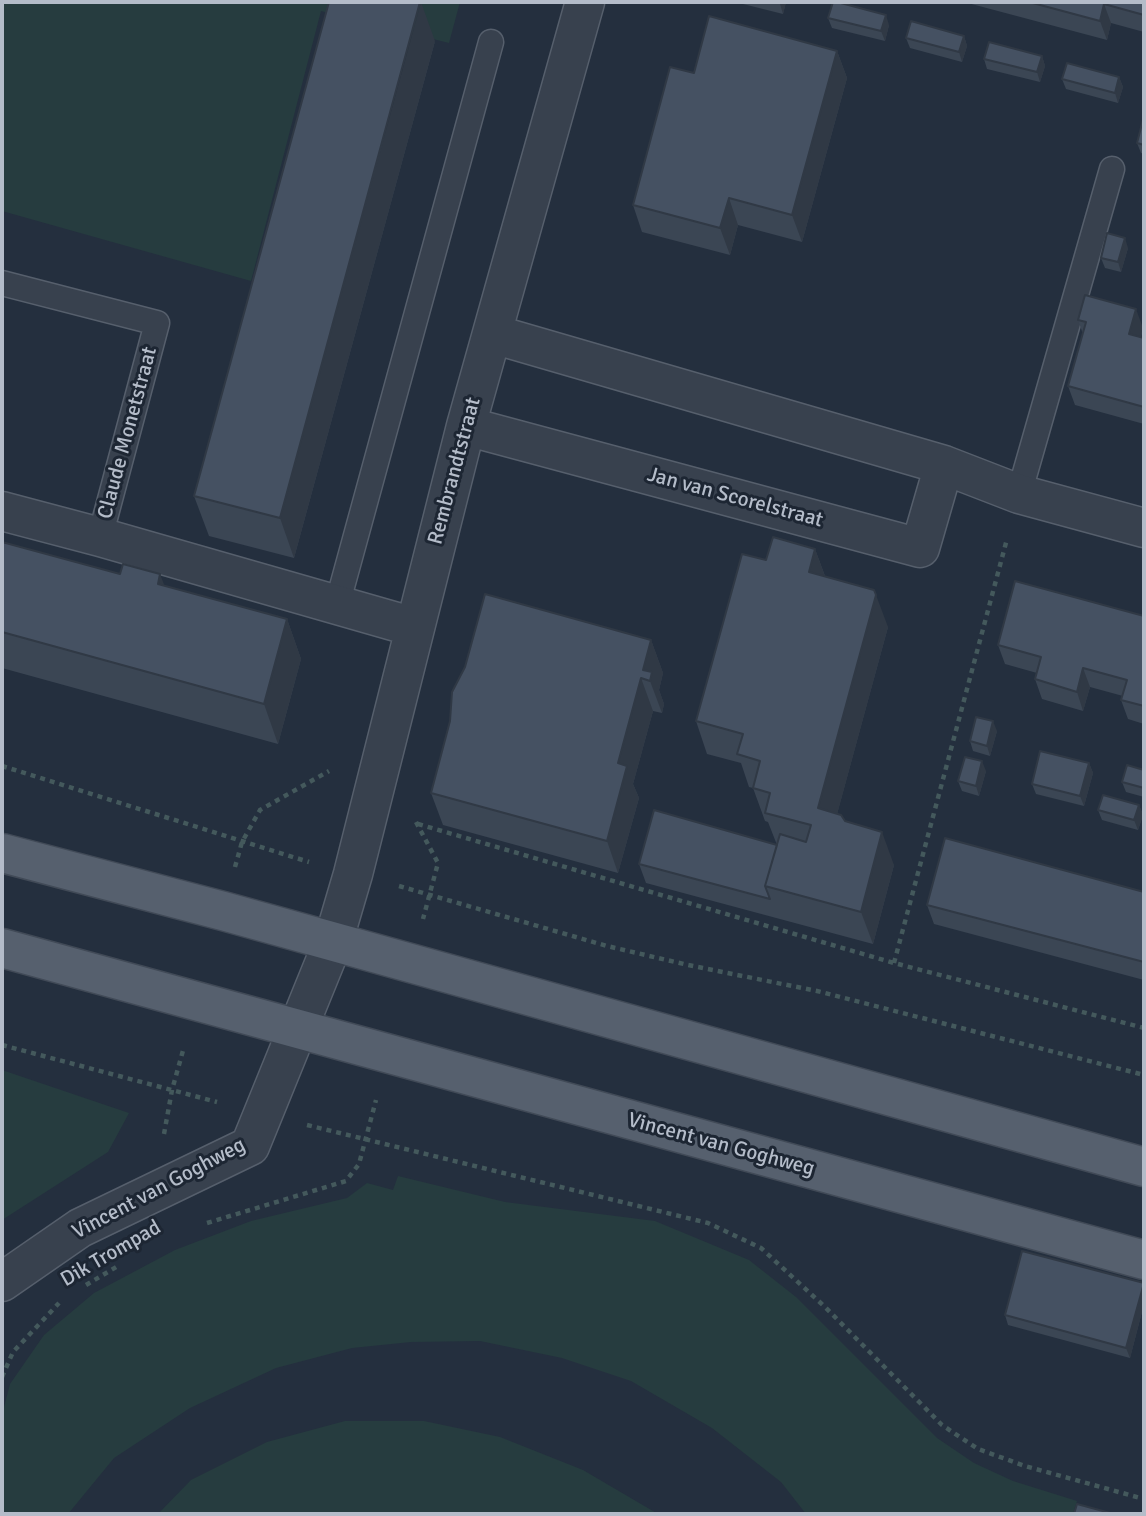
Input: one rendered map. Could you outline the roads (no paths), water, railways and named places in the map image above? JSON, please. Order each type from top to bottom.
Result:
[{"type":"main road","points":[[2,853],[1144,1167]]},
{"type":"main road","name":"Vincent van Goghweg","points":[[2,948],[1144,1260]]},
{"type":"street","name":"Rembrandtstraat","points":[[333,942],[353,874],[466,426],[585,2]]},
{"type":"street","points":[[493,334],[944,466],[1019,494],[1144,528]]},
{"type":"street","name":"Jan van Scorelstraat","points":[[466,426],[920,548],[944,466]]},
{"type":"street","name":"Claude Monetstraat","points":[[2,511],[414,627]]},
{"type":"street","name":"Vincent van Goghweg","points":[[2,1282],[80,1228],[250,1146],[333,942]]},
{"type":"lane","points":[[337,605],[491,42]]},
{"type":"lane","points":[[1019,494],[1112,169]]},
{"type":"lane","name":"Claude Monetstraat","points":[[2,283],[157,323],[100,537]]}]
